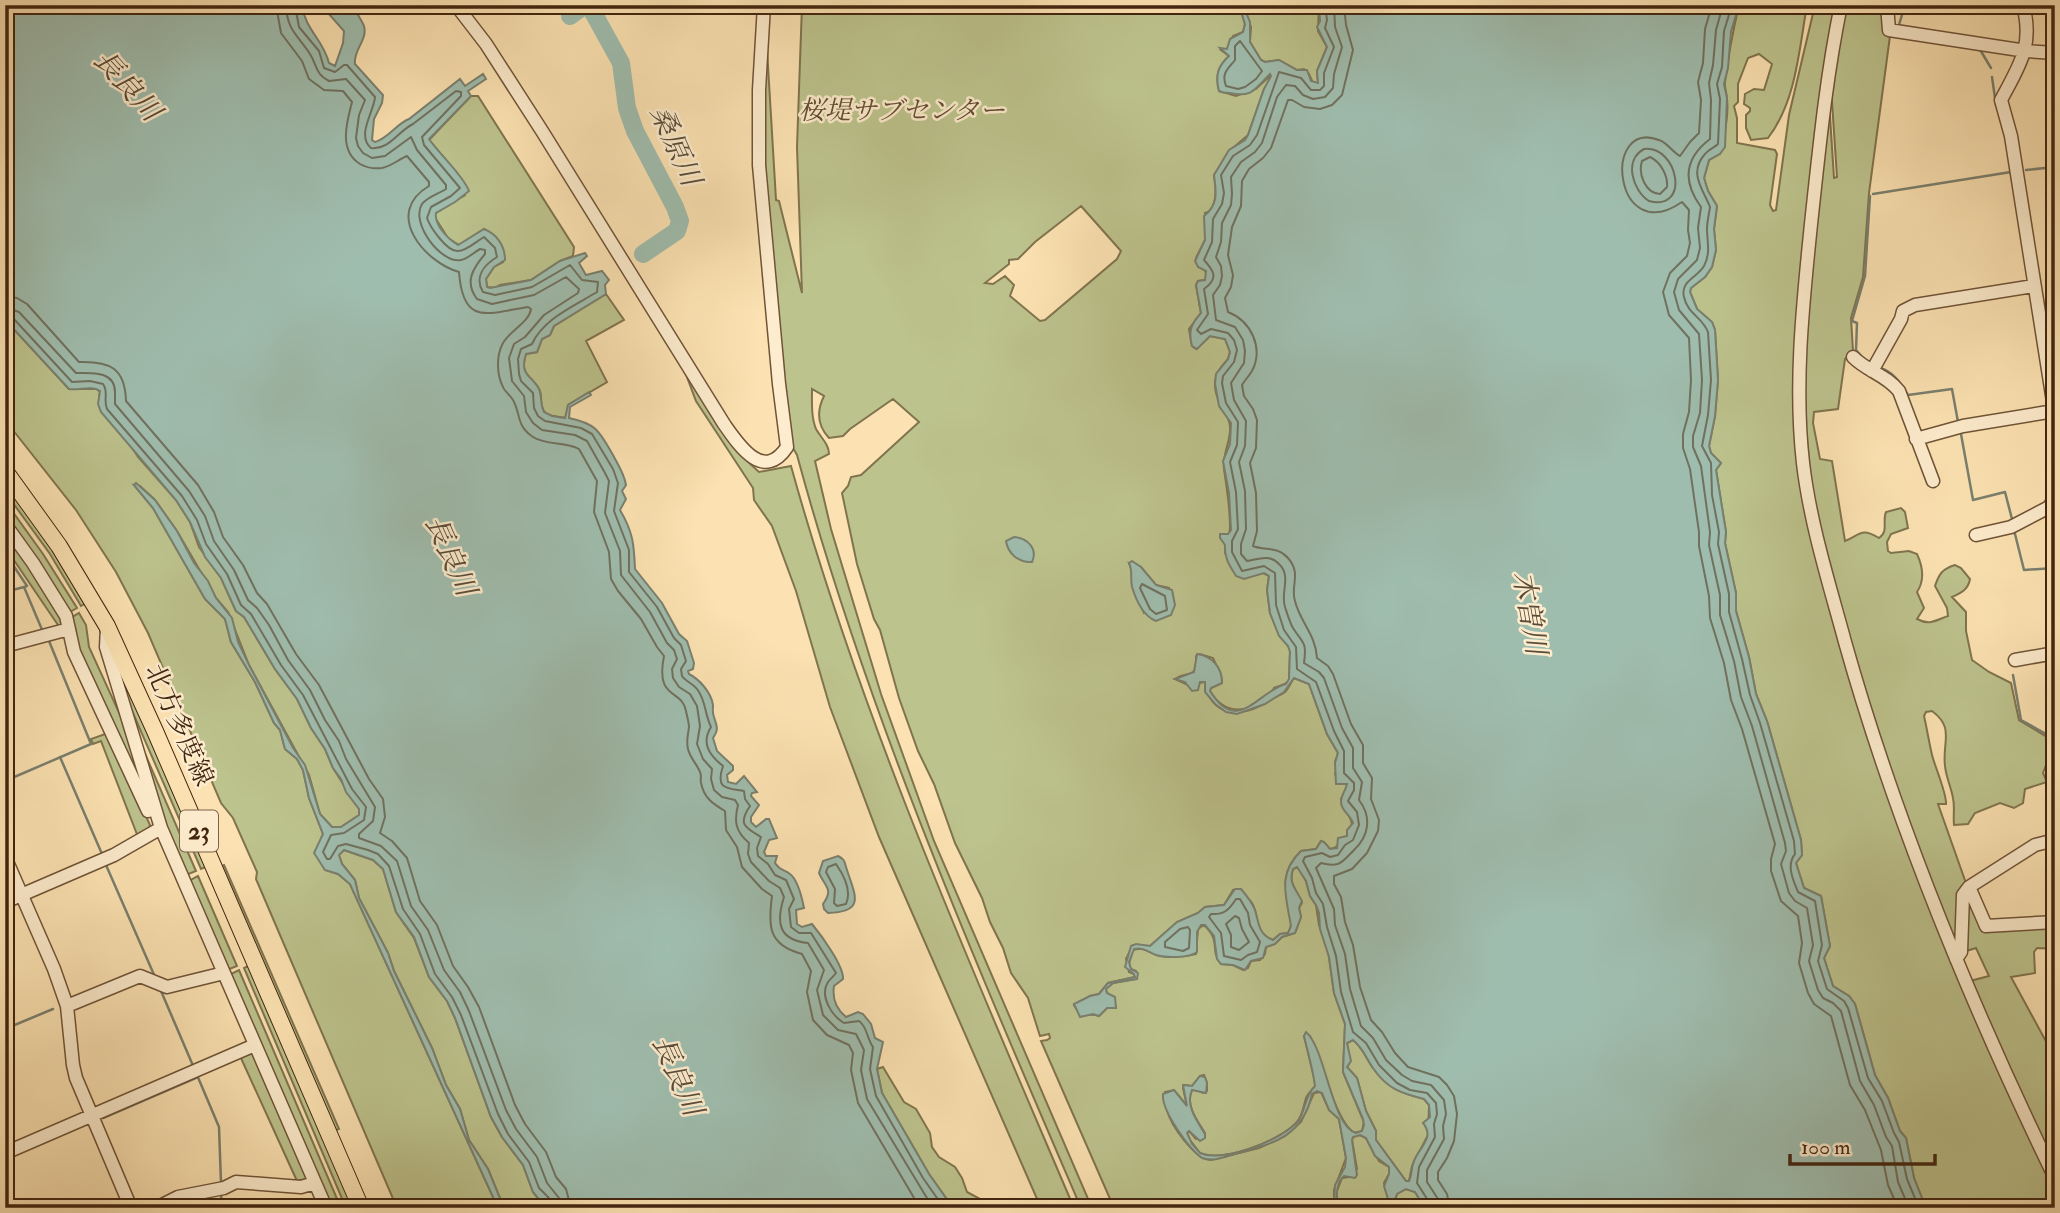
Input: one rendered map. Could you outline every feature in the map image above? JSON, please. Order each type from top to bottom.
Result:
[{"type":"main road","name":"北方多度線","points":[[5,471],[59,546],[107,626],[161,743],[361,1208]]},
{"type":"street","points":[[457,7],[486,44],[542,131],[724,424],[742,449],[761,461],[776,458],[788,447],[779,384],[759,165],[759,90],[764,5]]},
{"type":"street","points":[[1841,5],[1822,123],[1804,290],[1799,407],[1803,462],[1815,528],[1869,725],[1904,828],[1956,959],[2015,1095],[2055,1178]]},
{"type":"street","points":[[1887,5],[1889,30],[2055,53]]},
{"type":"street","points":[[1916,439],[1963,426],[2054,412],[2011,136],[2001,100],[2026,51],[2026,18],[2023,5]]},
{"type":"street","points":[[1872,371],[1901,319],[1902,311],[1915,305],[2035,286]]},
{"type":"street","points":[[1853,356],[1863,367],[1890,380],[1899,391],[1933,481]]},
{"type":"street","points":[[1976,535],[2011,527],[2052,504],[2055,521]]},
{"type":"street","points":[[5,524],[66,616],[74,652],[148,811],[161,828]]},
{"type":"street","points":[[107,626],[106,647],[161,828],[326,1208]]},
{"type":"street","points":[[5,646],[69,629]]},
{"type":"street","points":[[2015,660],[2055,653]]},
{"type":"street","points":[[5,902],[114,855],[161,828]]},
{"type":"street","points":[[1956,959],[1961,952],[1963,895],[1970,884],[2035,845],[2055,841]]},
{"type":"street","points":[[5,857],[67,1006],[73,1065],[91,1117],[131,1208]]},
{"type":"street","points":[[1969,887],[1986,926],[2055,922]]},
{"type":"street","points":[[67,1006],[140,976],[167,988],[224,973]]},
{"type":"street","points":[[5,1153],[255,1045]]},
{"type":"street","points":[[156,1208],[178,1197],[224,1188],[236,1182],[301,1187],[315,1184]]},
{"type":"green space","name":"桜堤サブセンター","points":[[802,5],[1239,5],[1245,24],[1243,32],[1233,36],[1227,49],[1221,50],[1229,56],[1218,72],[1219,91],[1236,96],[1256,89],[1271,75],[1248,135],[1233,148],[1214,175],[1214,202],[1211,211],[1205,213],[1205,240],[1196,258],[1206,274],[1205,280],[1198,281],[1196,285],[1201,313],[1189,329],[1192,346],[1196,349],[1210,336],[1225,339],[1230,352],[1218,372],[1215,385],[1230,427],[1224,464],[1230,527],[1225,553],[1269,576],[1267,590],[1270,613],[1278,632],[1290,649],[1289,681],[1274,688],[1267,697],[1252,707],[1236,709],[1222,704],[1210,691],[1222,683],[1213,658],[1200,654],[1196,656],[1193,672],[1175,679],[1188,685],[1205,682],[1214,703],[1230,712],[1260,706],[1288,689],[1294,678],[1309,684],[1327,734],[1338,753],[1335,774],[1341,783],[1347,784],[1341,799],[1352,823],[1349,834],[1336,847],[1330,849],[1321,841],[1316,849],[1301,851],[1291,863],[1286,885],[1291,915],[1288,933],[1280,934],[1273,940],[1267,937],[1260,929],[1252,903],[1233,890],[1224,905],[1205,907],[1177,922],[1150,946],[1133,945],[1126,959],[1129,972],[1135,977],[1108,983],[1099,994],[1074,1005],[1080,1015],[1099,1016],[1107,1008],[1116,1008],[1106,989],[1113,983],[1137,979],[1136,971],[1131,969],[1129,964],[1133,950],[1142,949],[1169,957],[1196,954],[1198,929],[1204,925],[1213,936],[1221,964],[1233,965],[1243,970],[1248,968],[1251,961],[1260,960],[1266,947],[1295,933],[1301,917],[1299,908],[1302,903],[1292,883],[1292,874],[1293,869],[1298,867],[1316,905],[1319,925],[1328,950],[1334,993],[1345,1024],[1343,1072],[1364,1122],[1362,1131],[1354,1133],[1341,1117],[1310,1036],[1304,1036],[1316,1085],[1307,1096],[1296,1123],[1277,1137],[1236,1153],[1200,1153],[1187,1133],[1189,1131],[1196,1139],[1205,1133],[1190,1101],[1192,1090],[1203,1093],[1207,1091],[1204,1075],[1192,1086],[1184,1085],[1187,1106],[1174,1090],[1165,1092],[1166,1106],[1169,1117],[1184,1140],[1198,1154],[1211,1160],[1259,1148],[1285,1136],[1301,1122],[1314,1093],[1321,1092],[1329,1110],[1339,1119],[1346,1158],[1334,1190],[1334,1208],[1238,1208],[1232,1199],[1218,1203],[1217,1208],[1114,1208],[1041,1041],[1050,1038],[1049,1034],[1040,1036],[1028,998],[1011,973],[1003,948],[955,843],[934,784],[918,751],[857,564],[842,493],[851,477],[861,475],[919,422],[893,399],[843,436],[829,438],[819,417],[824,396],[812,389],[814,424],[829,450],[829,454],[815,461],[831,529],[881,694],[934,841],[1092,1208],[1081,1208],[925,836],[856,647],[793,448],[783,385],[763,165],[763,89],[767,49],[776,200],[779,201],[802,293],[797,147]],"holes":[[[1081,206],[1121,251],[1117,259],[1045,320],[1040,321],[1010,296],[1014,285],[1005,276],[993,284],[985,283],[1009,264],[1009,260],[1018,259]],[[1129,563],[1141,567],[1156,585],[1169,588],[1173,601],[1144,613],[1133,587]]]},
{"type":"green space","points":[[1243,5],[1319,5],[1318,31],[1327,47],[1317,71],[1318,83],[1313,83],[1304,69],[1297,70],[1279,60],[1261,60],[1250,42],[1251,27]]},
{"type":"green space","points":[[1739,5],[1807,5],[1791,92],[1768,138],[1751,140],[1746,128],[1746,115],[1750,108],[1744,104],[1745,94],[1754,89],[1764,90],[1772,64],[1759,54],[1748,58],[1738,84],[1738,102],[1734,106],[1737,143],[1775,150],[1777,154],[1770,205],[1773,211],[1776,210],[1789,115],[1815,5],[1837,5],[1817,131],[1798,462],[1855,690],[2046,1171],[2046,1182],[2055,1208],[1926,1208],[1914,1178],[1906,1138],[1900,1131],[1888,1098],[1875,1075],[1855,1004],[1849,996],[1833,986],[1824,958],[1830,946],[1821,896],[1804,888],[1796,863],[1802,855],[1801,840],[1767,721],[1756,694],[1736,611],[1736,593],[1725,543],[1726,532],[1716,470],[1721,463],[1711,453],[1709,446],[1718,380],[1715,330],[1712,322],[1697,309],[1690,292],[1712,267],[1716,250],[1714,229],[1717,206],[1704,178],[1709,160],[1720,153],[1727,120],[1725,82]]},
{"type":"green space","points":[[1846,5],[1884,5],[1890,36],[1869,193],[1863,277],[1851,318],[1853,351],[1845,359],[1838,409],[1814,412],[1813,423],[1820,459],[1832,461],[1845,541],[1864,533],[1879,538],[1885,530],[1886,512],[1901,508],[1905,512],[1908,528],[1891,534],[1887,542],[1888,551],[1909,551],[1917,554],[1922,573],[1917,592],[1924,608],[1917,619],[1929,622],[1948,616],[1947,608],[1935,586],[1944,570],[1955,565],[1961,568],[1970,579],[1969,583],[1964,591],[1952,597],[1966,612],[1966,631],[1972,660],[2011,683],[2019,720],[2055,742],[2043,773],[2047,782],[2025,789],[2023,803],[2014,808],[2000,803],[1975,813],[1968,824],[1954,825],[1954,801],[1945,766],[1945,730],[1939,717],[1932,711],[1926,712],[1924,716],[1932,755],[1946,800],[1946,804],[1938,804],[1967,886],[1957,952],[1882,754],[1822,541],[1813,499],[1804,411],[1808,295],[1829,101],[1834,178],[1837,177],[1831,87]]},
{"type":"green space","points":[[471,96],[478,96],[574,247],[573,256],[560,261],[531,280],[495,288],[487,287],[486,279],[494,267],[503,262],[484,229],[459,245],[448,238],[434,216],[465,195],[456,172],[429,140]]},
{"type":"green space","points":[[606,294],[624,320],[586,341],[607,382],[568,405],[566,418],[547,415],[542,408],[539,389],[525,371],[526,354],[537,352],[542,339],[550,335],[554,326]]},
{"type":"green space","points":[[5,317],[69,389],[97,389],[100,392],[99,396],[138,457],[176,500],[190,522],[199,547],[221,578],[236,611],[244,617],[275,669],[297,699],[333,768],[359,809],[359,815],[341,827],[332,827],[320,814],[309,775],[249,665],[228,612],[216,598],[177,531],[155,500],[140,486],[134,485],[153,508],[205,599],[225,619],[231,642],[280,730],[285,749],[297,759],[303,770],[309,798],[323,834],[316,854],[325,870],[338,874],[350,884],[498,1208],[397,1208],[256,879],[257,872],[233,818],[221,803],[148,633],[116,572],[76,510],[5,420]]},
{"type":"green space","points":[[682,364],[726,435],[747,461],[759,472],[791,466],[819,561],[884,749],[957,934],[1074,1208],[1041,1208],[879,837],[830,707],[796,591],[772,526],[754,500],[753,488],[696,401]]},
{"type":"green space","points":[[5,480],[88,602],[81,606],[50,554],[5,492]]},
{"type":"green space","points":[[5,501],[77,608],[68,613],[5,519]]},
{"type":"green space","points":[[5,530],[65,620],[60,628],[5,547]]},
{"type":"green space","points":[[79,613],[86,625],[89,647],[127,730],[148,804],[78,650],[71,618]]},
{"type":"green space","points":[[112,646],[208,866],[201,869],[129,704]]},
{"type":"green space","points":[[108,733],[150,825],[148,830],[138,837],[101,741],[93,744],[91,739]]},
{"type":"green space","points":[[136,733],[196,871],[186,875],[157,808]]},
{"type":"green space","points":[[344,850],[373,860],[383,869],[396,912],[414,938],[429,977],[447,1001],[455,1018],[491,1117],[523,1165],[533,1192],[546,1208],[504,1208],[488,1169],[469,1140],[460,1109],[446,1085],[388,953],[359,898],[355,880],[342,864],[339,855]]},
{"type":"green space","points":[[224,865],[339,1129],[334,1131],[219,867]]},
{"type":"green space","points":[[198,876],[237,966],[227,970],[189,881]]},
{"type":"green space","points":[[1967,894],[1986,930],[2055,924],[2055,949],[2037,948],[2034,952],[2035,973],[2011,977],[2055,1058],[2055,1169],[1970,981],[1989,976],[1976,948],[1963,952]]},
{"type":"green space","points":[[250,965],[354,1208],[346,1208],[244,968]]},
{"type":"green space","points":[[239,970],[341,1208],[330,1208],[229,975]]},
{"type":"green space","points":[[1353,1040],[1384,1081],[1402,1092],[1424,1099],[1429,1105],[1428,1135],[1412,1166],[1409,1181],[1406,1181],[1376,1140],[1376,1131],[1366,1111],[1357,1078],[1347,1067],[1347,1043]]},
{"type":"green space","points":[[251,1051],[255,1053],[307,1179],[297,1181],[240,1056]]},
{"type":"green space","points":[[883,1067],[904,1102],[916,1109],[930,1133],[932,1147],[939,1157],[955,1167],[967,1192],[982,1200],[988,1208],[953,1208],[929,1174],[882,1093],[877,1069]]},
{"type":"green space","points":[[1360,1135],[1366,1138],[1379,1161],[1389,1167],[1384,1183],[1389,1202],[1394,1203],[1397,1194],[1406,1189],[1415,1192],[1425,1208],[1337,1208],[1337,1191],[1342,1178],[1349,1177],[1357,1169],[1352,1140]]},
{"type":"water","name":"長良川","points":[[5,5],[302,5],[307,21],[323,47],[329,63],[335,66],[344,31],[321,5],[352,5],[365,31],[355,64],[383,95],[374,119],[372,140],[375,142],[460,79],[465,86],[483,74],[486,79],[468,91],[471,96],[429,139],[462,178],[469,191],[436,213],[439,227],[458,245],[484,229],[499,241],[505,260],[494,267],[486,279],[487,287],[490,288],[531,280],[560,261],[585,253],[587,256],[579,263],[586,275],[602,271],[609,280],[605,285],[606,294],[554,326],[550,335],[542,339],[537,352],[526,354],[525,371],[539,389],[544,412],[552,416],[565,418],[568,405],[589,392],[591,395],[570,407],[569,418],[586,423],[596,430],[622,473],[626,485],[622,491],[626,499],[620,510],[632,538],[635,569],[662,603],[679,634],[687,641],[694,663],[693,669],[688,671],[689,674],[704,686],[712,700],[717,728],[713,738],[717,751],[733,766],[733,770],[727,775],[728,782],[736,784],[744,776],[757,792],[751,796],[759,805],[751,817],[751,822],[756,827],[769,819],[777,838],[769,840],[764,852],[766,856],[777,856],[775,863],[793,877],[797,885],[804,908],[796,910],[797,924],[802,927],[812,924],[840,966],[843,979],[834,986],[834,999],[840,1011],[846,1017],[858,1012],[863,1014],[871,1024],[875,1038],[883,1042],[877,1069],[882,1093],[929,1174],[953,1208],[546,1208],[533,1192],[523,1165],[491,1117],[455,1018],[447,1001],[429,977],[414,937],[396,912],[383,869],[373,860],[344,850],[339,855],[342,864],[355,880],[359,898],[388,953],[446,1085],[460,1109],[469,1140],[488,1169],[504,1208],[498,1208],[350,884],[338,874],[325,870],[314,853],[323,834],[309,798],[303,770],[297,759],[285,749],[280,730],[231,642],[225,619],[205,599],[153,508],[134,485],[136,483],[155,500],[177,531],[216,598],[232,618],[238,642],[249,665],[293,748],[305,765],[320,814],[332,827],[341,827],[359,815],[359,809],[346,792],[297,699],[275,669],[244,617],[236,611],[221,578],[205,557],[190,522],[176,500],[101,412],[98,404],[100,391],[93,388],[69,389],[5,317]]},
{"type":"water","name":"木曽川","points":[[1239,5],[1243,5],[1250,22],[1250,42],[1261,60],[1279,60],[1297,70],[1307,70],[1311,81],[1318,83],[1317,71],[1327,47],[1317,27],[1320,21],[1319,5],[1739,5],[1731,32],[1724,84],[1727,98],[1725,147],[1720,154],[1709,160],[1704,178],[1717,206],[1714,229],[1716,250],[1712,267],[1690,292],[1697,309],[1712,322],[1715,330],[1718,380],[1709,446],[1711,453],[1721,463],[1716,470],[1726,532],[1725,543],[1736,593],[1736,611],[1756,694],[1767,721],[1801,840],[1802,855],[1796,863],[1804,888],[1821,896],[1830,946],[1824,958],[1833,986],[1849,996],[1855,1004],[1875,1075],[1888,1098],[1900,1131],[1906,1138],[1914,1178],[1926,1208],[1425,1208],[1415,1192],[1406,1189],[1397,1194],[1393,1205],[1389,1202],[1384,1186],[1389,1167],[1375,1156],[1366,1138],[1360,1135],[1352,1140],[1357,1175],[1355,1178],[1344,1176],[1341,1179],[1337,1190],[1337,1207],[1334,1208],[1335,1185],[1345,1167],[1346,1158],[1339,1119],[1329,1110],[1322,1093],[1317,1091],[1312,1094],[1308,1109],[1301,1120],[1284,1136],[1223,1158],[1202,1158],[1177,1129],[1166,1109],[1163,1094],[1174,1090],[1187,1106],[1183,1085],[1192,1086],[1200,1076],[1205,1077],[1206,1093],[1192,1090],[1190,1101],[1205,1138],[1200,1141],[1189,1131],[1187,1133],[1200,1153],[1223,1155],[1266,1142],[1298,1121],[1315,1086],[1304,1036],[1306,1032],[1319,1054],[1340,1116],[1347,1127],[1356,1133],[1362,1131],[1364,1125],[1343,1072],[1345,1024],[1334,993],[1319,913],[1297,867],[1293,869],[1291,878],[1302,901],[1299,908],[1301,917],[1295,933],[1266,947],[1263,958],[1251,961],[1245,970],[1221,964],[1217,959],[1214,936],[1205,925],[1201,925],[1197,932],[1197,952],[1193,954],[1166,957],[1143,949],[1134,949],[1129,962],[1131,969],[1138,973],[1137,979],[1113,983],[1106,989],[1107,993],[1115,997],[1116,1008],[1107,1008],[1099,1016],[1093,1014],[1080,1017],[1074,1004],[1099,994],[1108,983],[1135,977],[1125,967],[1131,946],[1150,946],[1177,922],[1205,907],[1224,905],[1235,889],[1241,889],[1251,902],[1264,935],[1273,940],[1280,934],[1288,933],[1291,926],[1285,886],[1293,860],[1301,851],[1316,849],[1321,841],[1330,849],[1337,848],[1338,838],[1347,836],[1347,830],[1353,823],[1341,805],[1347,784],[1336,784],[1335,763],[1338,753],[1327,734],[1309,684],[1294,678],[1284,692],[1265,704],[1237,714],[1226,712],[1215,704],[1205,692],[1205,682],[1200,682],[1198,690],[1192,691],[1185,682],[1175,679],[1194,672],[1197,654],[1207,657],[1218,667],[1222,677],[1222,683],[1210,691],[1220,704],[1230,710],[1239,710],[1286,684],[1289,679],[1290,652],[1279,636],[1270,613],[1267,590],[1269,576],[1264,573],[1244,579],[1236,576],[1220,538],[1220,534],[1228,534],[1231,530],[1229,493],[1223,461],[1230,444],[1231,423],[1219,406],[1215,384],[1216,374],[1230,352],[1225,339],[1210,336],[1197,349],[1192,346],[1190,336],[1193,324],[1201,313],[1196,285],[1198,281],[1205,280],[1206,271],[1198,267],[1195,261],[1205,240],[1204,216],[1212,207],[1215,197],[1214,175],[1229,150],[1248,135],[1271,76],[1270,74],[1248,93],[1219,91],[1218,71],[1229,56],[1220,48],[1227,49],[1230,39],[1243,32],[1245,24]],"holes":[[[1353,1040],[1384,1081],[1401,1092],[1424,1099],[1429,1105],[1430,1117],[1423,1123],[1427,1139],[1415,1158],[1409,1181],[1406,1181],[1376,1140],[1376,1131],[1366,1111],[1357,1078],[1347,1067],[1351,1061],[1347,1043]]]},
{"type":"water","points":[[1014,537],[1024,540],[1033,549],[1032,562],[1023,561],[1012,554],[1006,541]]},
{"type":"water","points":[[1132,561],[1141,567],[1156,585],[1172,590],[1175,605],[1171,615],[1156,621],[1144,611],[1132,587],[1129,563]]},
{"type":"water","points":[[838,856],[844,862],[855,900],[853,906],[848,909],[828,913],[823,904],[828,891],[819,873],[823,861]]},
{"type":"waterway","points":[[570,16],[585,5]]},
{"type":"waterway","name":"桑原川","points":[[589,5],[621,63],[627,108],[635,131],[680,221],[677,231],[643,254]]},
{"type":"waterway","points":[[1898,28],[1905,5]]},
{"type":"waterway","points":[[1979,48],[1991,68]]},
{"type":"waterway","points":[[1992,77],[1996,105]]},
{"type":"waterway","points":[[2026,170],[2055,167]]},
{"type":"waterway","points":[[1873,194],[2011,172]]},
{"type":"waterway","points":[[1862,357],[1856,350],[1857,323],[1852,321],[1865,276],[1870,196]]},
{"type":"waterway","points":[[1880,368],[1893,375],[1908,395],[1952,389],[1958,422]]},
{"type":"waterway","points":[[1961,434],[1973,500],[2005,492],[2012,519]]},
{"type":"waterway","points":[[2014,530],[2024,570],[2055,568]]},
{"type":"waterway","points":[[5,553],[27,586],[24,587],[43,632]]},
{"type":"waterway","points":[[5,592],[24,587]]},
{"type":"waterway","points":[[5,781],[91,744],[49,641]]},
{"type":"waterway","points":[[2013,675],[2021,720],[2055,739]]},
{"type":"waterway","points":[[60,757],[102,854]]},
{"type":"waterway","points":[[106,865],[155,977]]},
{"type":"waterway","points":[[161,991],[194,1068]]},
{"type":"waterway","points":[[5,1029],[53,1009]]},
{"type":"waterway","points":[[197,1075],[219,1127],[221,1183]]},
{"type":"waterway","points":[[103,1118],[198,1077]]},
{"type":"waterway","points":[[221,1193],[222,1208]]}]
